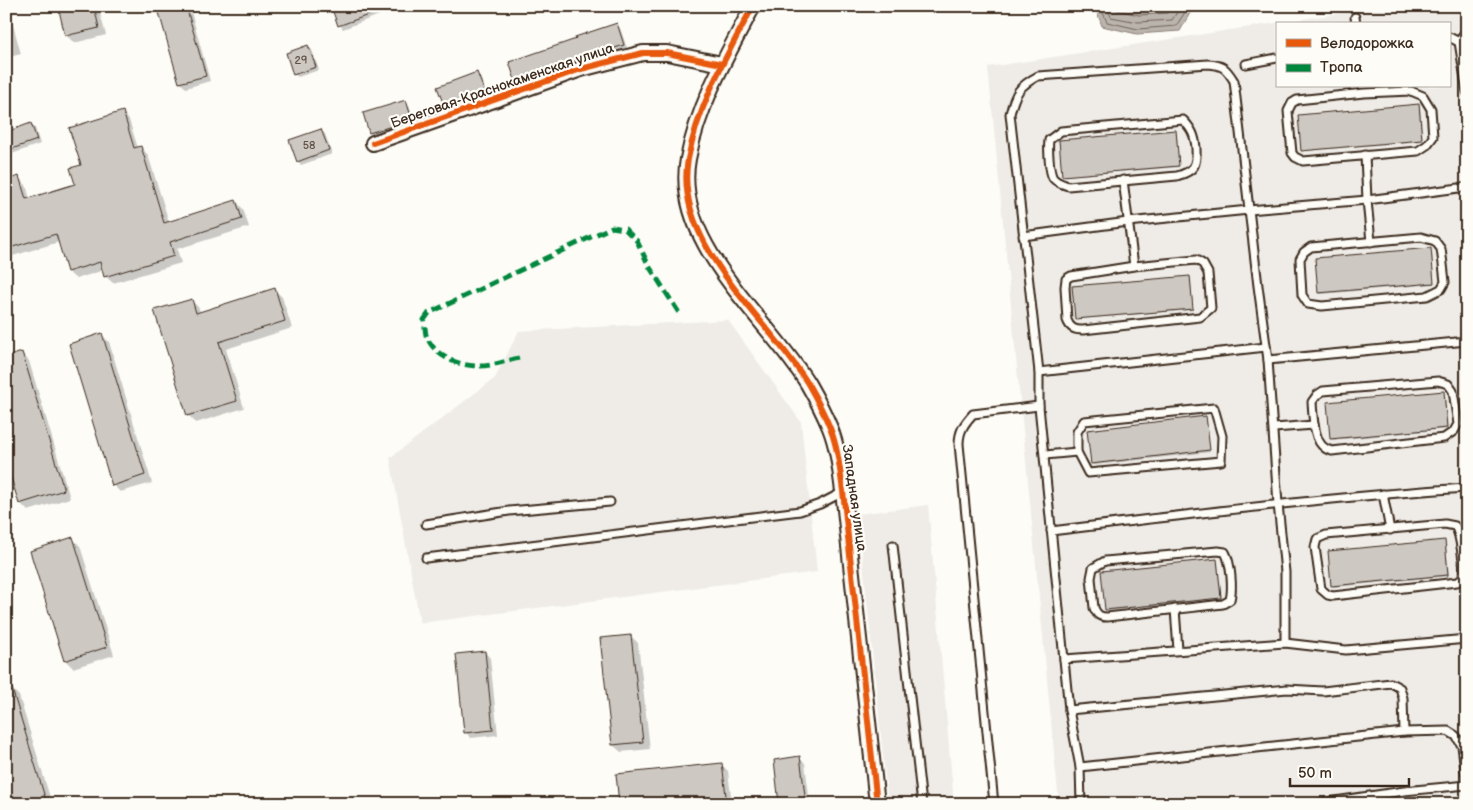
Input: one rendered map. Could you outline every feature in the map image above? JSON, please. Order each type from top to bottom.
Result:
[{"type":"street","points":[[722,64],[753,6]]},
{"type":"street","name":"Береговая-Краснокаменская улица","points":[[373,142],[581,69],[643,53],[667,53],[722,64]]},
{"type":"street","name":"Западная улица","points":[[722,64],[698,123],[687,161],[686,186],[691,213],[700,235],[714,259],[750,310],[791,360],[807,384],[830,429],[844,491],[877,804]]},
{"type":"lane","points":[[1466,6],[1466,30],[1459,42],[1467,92]]},
{"type":"lane","points":[[1450,38],[1459,42]]},
{"type":"lane","points":[[1246,64],[1276,58]]},
{"type":"lane","points":[[1081,804],[1080,767],[1069,710],[1039,406],[1038,372],[1010,114],[1013,100],[1018,90],[1038,76],[1208,64],[1220,65],[1228,71],[1234,81],[1268,360],[1278,504],[1285,572],[1285,643]]},
{"type":"lane","points":[[1363,90],[1411,91],[1423,96],[1431,109],[1433,137],[1427,145],[1418,151],[1365,155],[1298,160],[1290,148],[1288,111],[1292,103],[1297,100],[1363,90]]},
{"type":"lane","points":[[1183,120],[1190,127],[1195,137],[1197,161],[1186,174],[1123,180],[1068,186],[1061,184],[1054,180],[1052,174],[1049,140],[1061,131],[1120,125],[1183,120]]},
{"type":"lane","points":[[1365,155],[1370,242]]},
{"type":"lane","points":[[1123,180],[1134,266]]},
{"type":"lane","points":[[1023,236],[1128,222],[1367,200],[1467,187]]},
{"type":"lane","points":[[1421,237],[1435,241],[1441,249],[1444,264],[1445,282],[1441,289],[1427,296],[1322,306],[1308,304],[1302,295],[1300,270],[1300,259],[1304,252],[1311,247],[1370,242],[1421,237]]},
{"type":"lane","points":[[1196,260],[1203,264],[1208,273],[1211,308],[1205,314],[1190,318],[1083,330],[1072,328],[1067,320],[1066,279],[1075,274],[1134,266],[1196,260]]},
{"type":"lane","points":[[1268,360],[1467,341]]},
{"type":"lane","points":[[1038,372],[1266,347]]},
{"type":"lane","points":[[1438,381],[1448,384],[1453,391],[1458,424],[1454,431],[1444,438],[1332,451],[1324,448],[1318,441],[1314,425],[1312,402],[1323,391],[1438,381]]},
{"type":"lane","points":[[994,804],[959,436],[973,414],[1039,406]]},
{"type":"lane","points":[[1214,408],[1222,436],[1221,461],[1088,473],[1077,452],[1077,432],[1084,421],[1214,408]]},
{"type":"lane","points":[[1274,428],[1314,425]]},
{"type":"lane","points":[[1045,455],[1077,452]]},
{"type":"lane","points":[[1051,531],[1278,504],[1467,488]]},
{"type":"lane","points":[[426,558],[800,511],[820,504],[844,491]]},
{"type":"lane","points":[[1383,494],[1390,530]]},
{"type":"lane","points":[[426,524],[509,511],[610,502]]},
{"type":"lane","points":[[1445,524],[1455,526],[1460,536],[1463,573],[1461,580],[1453,583],[1333,596],[1324,593],[1321,589],[1315,547],[1317,539],[1326,535],[1390,530],[1445,524]]},
{"type":"lane","points":[[893,545],[922,804]]},
{"type":"lane","points":[[1225,552],[1229,558],[1232,593],[1230,600],[1223,604],[1175,609],[1107,617],[1099,616],[1094,608],[1091,578],[1093,568],[1105,560],[1225,552]]},
{"type":"lane","points":[[1175,609],[1178,650]]},
{"type":"lane","points":[[1064,659],[1285,643],[1346,650],[1467,639]]},
{"type":"lane","points":[[1069,710],[1287,689],[1323,691],[1390,683],[1400,688],[1403,698],[1404,732]]},
{"type":"lane","points":[[1080,767],[1404,732],[1448,731],[1456,736],[1462,746],[1467,784],[1314,804]]},
{"type":"shaded area","points":[[1388,6],[1467,6],[1467,804],[1059,804],[988,67],[1276,23],[1276,88],[1450,88],[1450,22],[1283,22]]},
{"type":"shaded area","points":[[728,320],[801,422],[817,572],[420,623],[390,458],[495,378],[519,331]]},
{"type":"shaded area","points":[[928,505],[954,804],[888,804],[858,514]]},
{"type":"water","points":[[1095,6],[1195,6],[1180,31],[1137,34],[1102,26]]},
{"type":"building","points":[[58,6],[94,6],[99,28],[65,36]]},
{"type":"building","points":[[166,6],[186,6],[206,76],[179,83],[158,9]]},
{"type":"building","points":[[331,6],[387,6],[388,8],[338,26]]},
{"type":"building","points":[[617,23],[624,45],[562,65],[516,83],[509,62]]},
{"type":"building","points":[[308,45],[316,67],[293,75],[286,53]]},
{"type":"building","points":[[477,72],[485,93],[445,108],[437,87]]},
{"type":"building","points":[[406,100],[412,120],[369,133],[363,113]]},
{"type":"building","points":[[1419,104],[1422,140],[1301,151],[1298,115]]},
{"type":"building","points":[[123,111],[134,148],[141,146],[164,223],[236,200],[242,219],[170,242],[174,256],[104,277],[100,262],[67,272],[56,234],[6,249],[6,180],[19,176],[26,199],[75,184],[70,168],[81,165],[69,128]]},
{"type":"building","points":[[31,123],[37,140],[6,151],[6,132]]},
{"type":"building","points":[[321,129],[329,150],[297,162],[289,140]]},
{"type":"building","points":[[1176,130],[1179,166],[1062,176],[1059,140]]},
{"type":"building","points":[[1431,248],[1434,283],[1318,293],[1315,258]]},
{"type":"building","points":[[1190,276],[1193,309],[1075,319],[1072,286]]},
{"type":"building","points":[[275,288],[285,321],[219,342],[237,401],[187,416],[154,310],[192,299],[196,313]]},
{"type":"building","points":[[102,333],[145,475],[112,486],[69,344]]},
{"type":"building","points":[[22,352],[64,490],[19,504],[6,461],[6,357]]},
{"type":"building","points":[[1444,391],[1447,428],[1330,439],[1327,402]]},
{"type":"building","points":[[1206,416],[1210,450],[1091,464],[1087,430]]},
{"type":"building","points":[[73,537],[107,647],[64,661],[30,551]]},
{"type":"building","points":[[1445,540],[1448,575],[1331,586],[1328,551]]},
{"type":"building","points":[[1217,559],[1221,598],[1105,610],[1101,571]]},
{"type":"building","points":[[631,635],[643,742],[612,745],[600,638]]},
{"type":"building","points":[[485,651],[493,730],[464,733],[456,654]]},
{"type":"building","points":[[6,679],[9,679],[47,804],[6,804]]},
{"type":"building","points":[[800,756],[806,804],[779,804],[774,760]]},
{"type":"building","points":[[722,763],[727,804],[619,804],[616,774]]},
{"type":"marked path","points":[[519,358],[492,365],[461,364],[447,358],[434,349],[426,335],[424,320],[429,313],[612,227],[625,229],[637,241],[649,266],[681,316]]},
{"type":"cycle path","points":[[753,6],[714,81],[699,119],[688,159],[687,190],[695,221],[709,250],[727,279],[791,359],[808,384],[823,411],[833,436],[843,491],[877,804]]},
{"type":"cycle path","points":[[373,143],[581,69],[643,53],[667,53],[722,64]]}]
